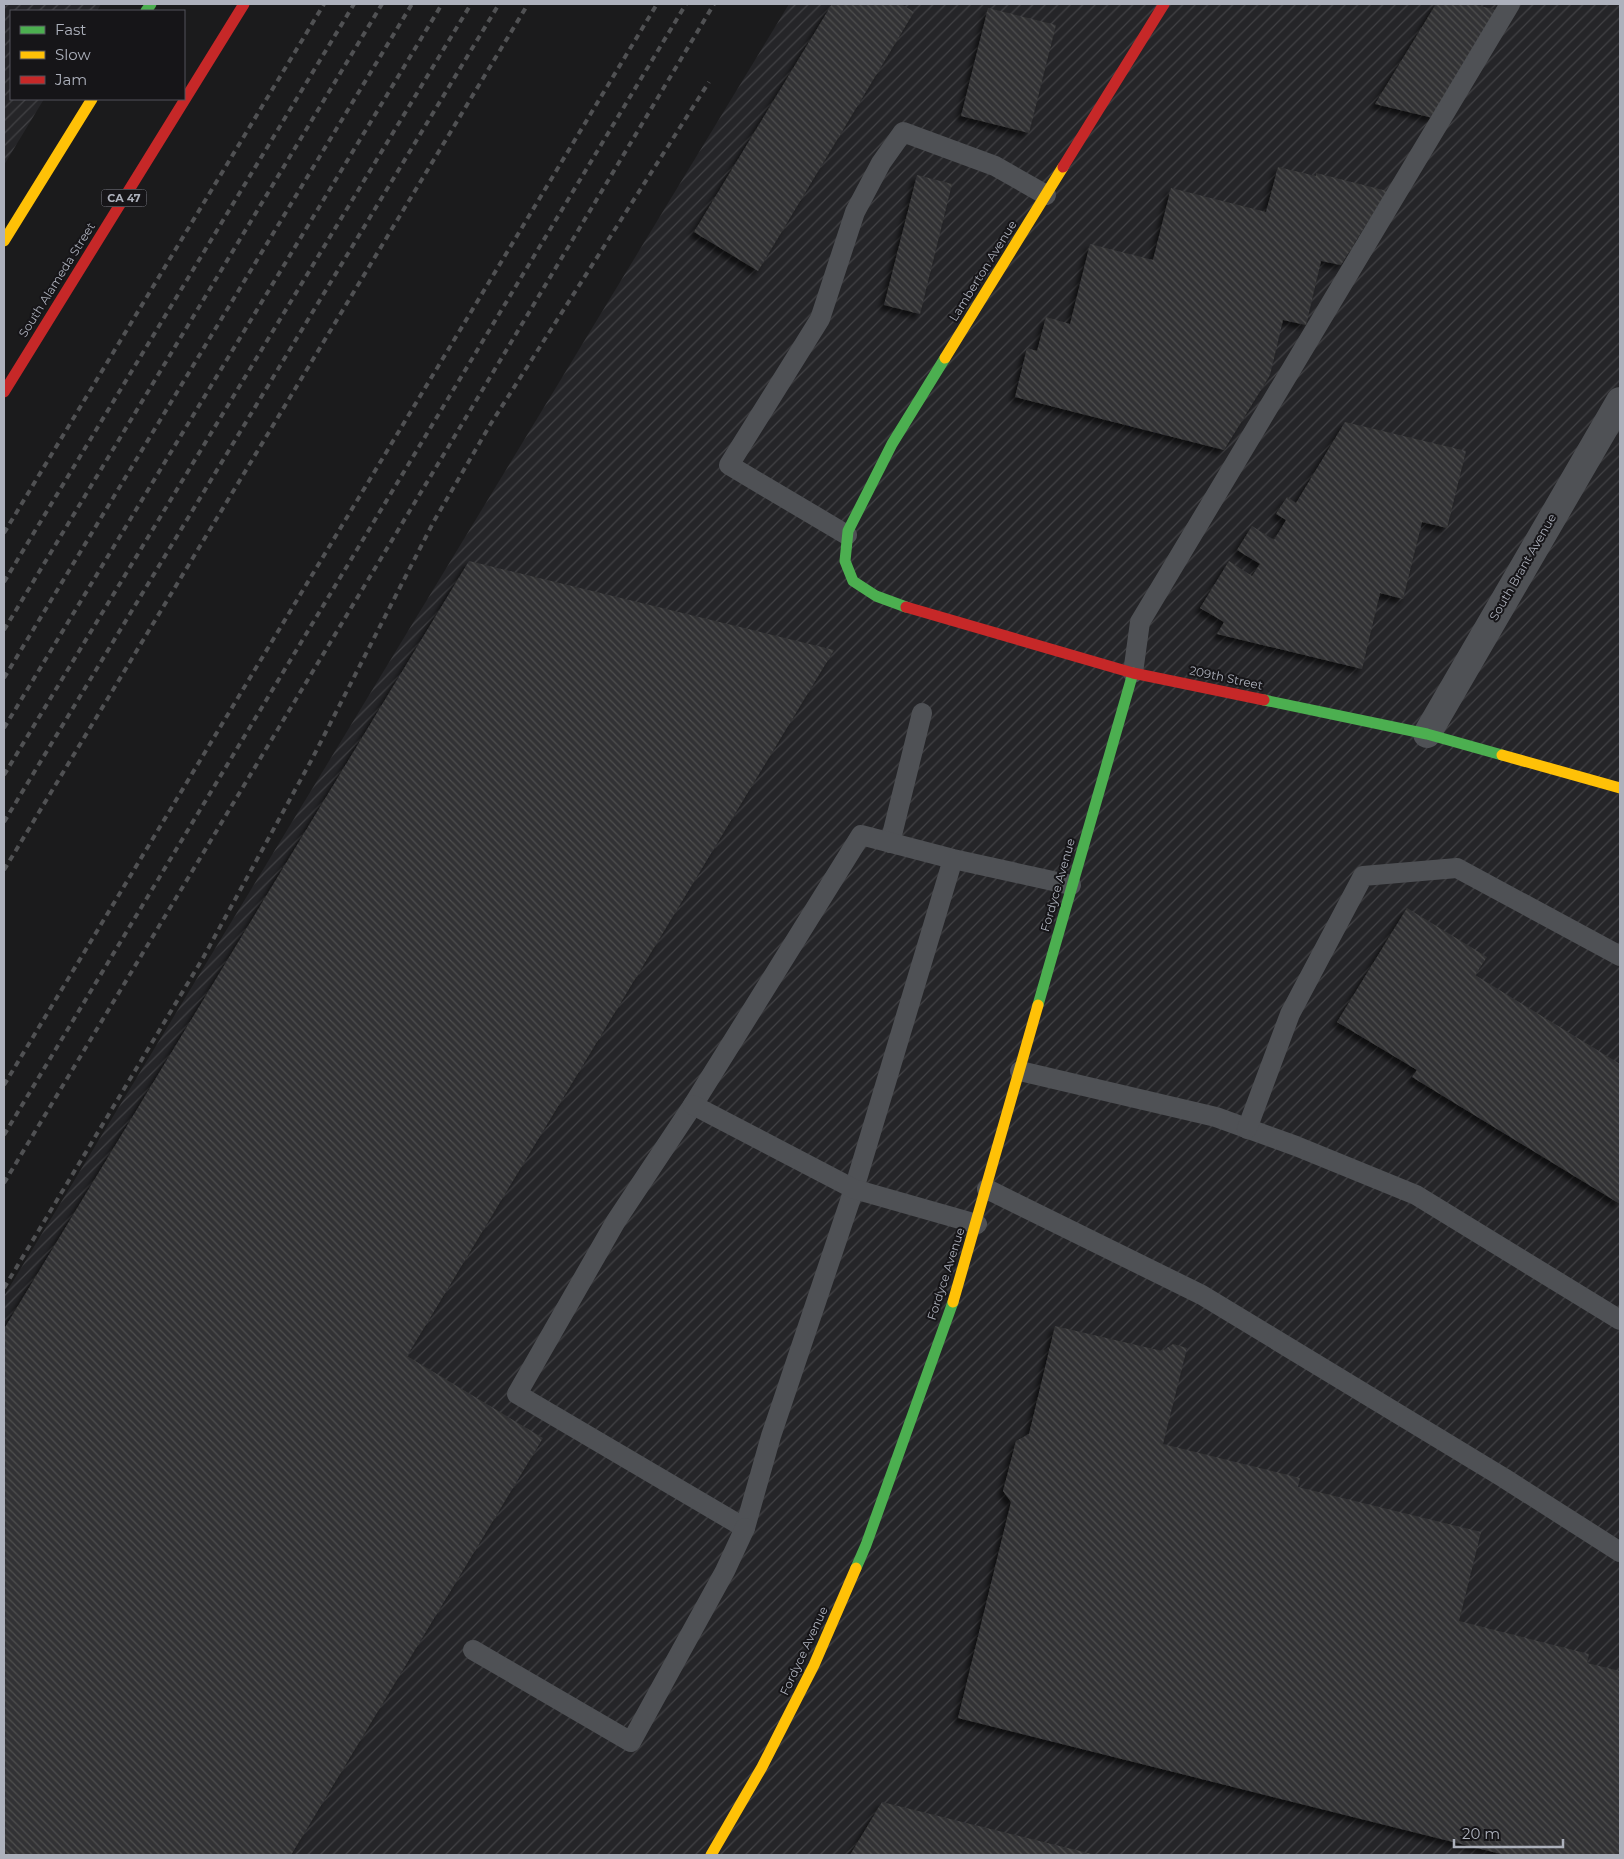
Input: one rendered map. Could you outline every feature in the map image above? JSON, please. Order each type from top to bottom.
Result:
[{"type":"street","name":"South Alameda Street","points":[[185,99],[244,4]]},
{"type":"street","name":"Lamberton Avenue","points":[[845,561],[847,535],[892,444],[1164,4]]},
{"type":"street","points":[[4,241],[91,100]]},
{"type":"street","name":"South Alameda Street","points":[[4,392],[185,100]]},
{"type":"street","name":"South Brant Avenue","points":[[1427,734],[1620,401]]},
{"type":"street","name":"209th Street","points":[[845,561],[853,581],[876,596],[913,609],[1133,673],[1427,734],[1620,788]]},
{"type":"street","name":"Fordyce Avenue","points":[[711,1855],[762,1767],[810,1673],[866,1545],[955,1297],[1133,673]]},
{"type":"lane","points":[[1133,673],[1140,622],[1510,4]]},
{"type":"lane","points":[[847,535],[730,465],[820,320],[855,212],[881,163],[903,132],[995,166],[1046,195]]},
{"type":"lane","points":[[890,843],[922,713]]},
{"type":"lane","points":[[745,1528],[517,1394],[616,1221],[693,1105],[861,835],[952,859],[1071,885]]},
{"type":"lane","points":[[473,1650],[631,1742],[725,1571],[745,1528],[771,1436],[854,1189],[952,859]]},
{"type":"lane","points":[[1247,1129],[1290,1014],[1363,876],[1457,868],[1620,956]]},
{"type":"lane","points":[[1020,1071],[1216,1117],[1296,1146],[1416,1195],[1620,1320]]},
{"type":"lane","points":[[693,1105],[854,1189],[977,1224]]},
{"type":"lane","points":[[987,1189],[1202,1295],[1504,1478],[1620,1552]]},
{"type":"shaded area","points":[[4,4],[101,4],[98,10],[10,10],[10,100],[43,100],[4,165]]},
{"type":"shaded area","points":[[789,4],[1620,4],[1620,1855],[4,1855],[4,1296]]},
{"type":"building","points":[[832,4],[901,4],[914,12],[758,271],[694,232]]},
{"type":"building","points":[[1436,4],[1473,4],[1499,11],[1433,118],[1375,104]]},
{"type":"building","points":[[988,8],[1056,25],[1029,133],[961,116]]},
{"type":"building","points":[[1278,167],[1316,176],[1316,173],[1387,191],[1341,265],[1321,261],[1306,325],[1283,320],[1270,375],[1224,450],[1015,397],[1027,348],[1037,351],[1046,317],[1070,324],[1090,244],[1153,260],[1171,188],[1266,212]]},
{"type":"building","points":[[917,175],[952,184],[920,314],[884,305]]},
{"type":"building","points":[[1345,422],[1466,451],[1447,528],[1422,522],[1403,599],[1380,593],[1362,669],[1217,634],[1224,622],[1200,608],[1229,561],[1252,576],[1260,564],[1237,550],[1252,526],[1274,540],[1286,520],[1276,514],[1287,497],[1296,503]]},
{"type":"building","points":[[469,561],[834,650],[407,1356],[543,1438],[291,1855],[4,1855],[4,1329]]},
{"type":"building","points":[[1407,908],[1487,957],[1475,975],[1620,1064],[1620,1204],[1412,1077],[1417,1070],[1337,1022]]},
{"type":"building","points":[[1055,1326],[1162,1351],[1173,1344],[1187,1348],[1163,1444],[1300,1478],[1298,1487],[1481,1532],[1459,1621],[1589,1654],[1587,1663],[1620,1671],[1620,1855],[1500,1855],[958,1718],[1011,1502],[1003,1491],[1016,1441],[1029,1434]]},
{"type":"building","points":[[882,1802],[1096,1855],[850,1855]]},
{"type":"railway","points":[[4,533],[324,4]]},
{"type":"railway","points":[[4,582],[354,4]]},
{"type":"railway","points":[[4,630],[382,4]]},
{"type":"railway","points":[[4,678],[412,4]]},
{"type":"railway","points":[[4,728],[442,4]]},
{"type":"railway","points":[[4,775],[471,4]]},
{"type":"railway","points":[[4,822],[499,4]]},
{"type":"railway","points":[[4,870],[528,4]]},
{"type":"railway","points":[[4,1085],[657,4]]},
{"type":"railway","points":[[4,1135],[686,4]]},
{"type":"railway","points":[[4,1183],[714,4]]},
{"type":"railway","points":[[4,1288],[203,958],[312,759],[434,521],[490,425],[709,82]]},
{"type":"traffic: fast","points":[[147,10],[151,4]]},
{"type":"traffic: fast","points":[[906,607],[876,596],[853,581],[845,561],[848,531],[892,444],[945,358]]},
{"type":"traffic: fast","points":[[1038,1005],[1133,673]]},
{"type":"traffic: fast","points":[[1264,700],[1427,734],[1502,755]]},
{"type":"traffic: fast","points":[[856,1568],[866,1545],[953,1302]]},
{"type":"traffic: slow","points":[[4,241],[91,100]]},
{"type":"traffic: slow","points":[[945,358],[1063,167]]},
{"type":"traffic: slow","points":[[1502,755],[1620,788]]},
{"type":"traffic: slow","points":[[953,1302],[1038,1005]]},
{"type":"traffic: slow","points":[[711,1855],[762,1767],[814,1665],[856,1568]]},
{"type":"traffic: jam","points":[[185,99],[244,4]]},
{"type":"traffic: jam","points":[[1063,167],[1164,4]]},
{"type":"traffic: jam","points":[[4,392],[185,100]]},
{"type":"traffic: jam","points":[[906,607],[1133,673],[1264,700]]}]
